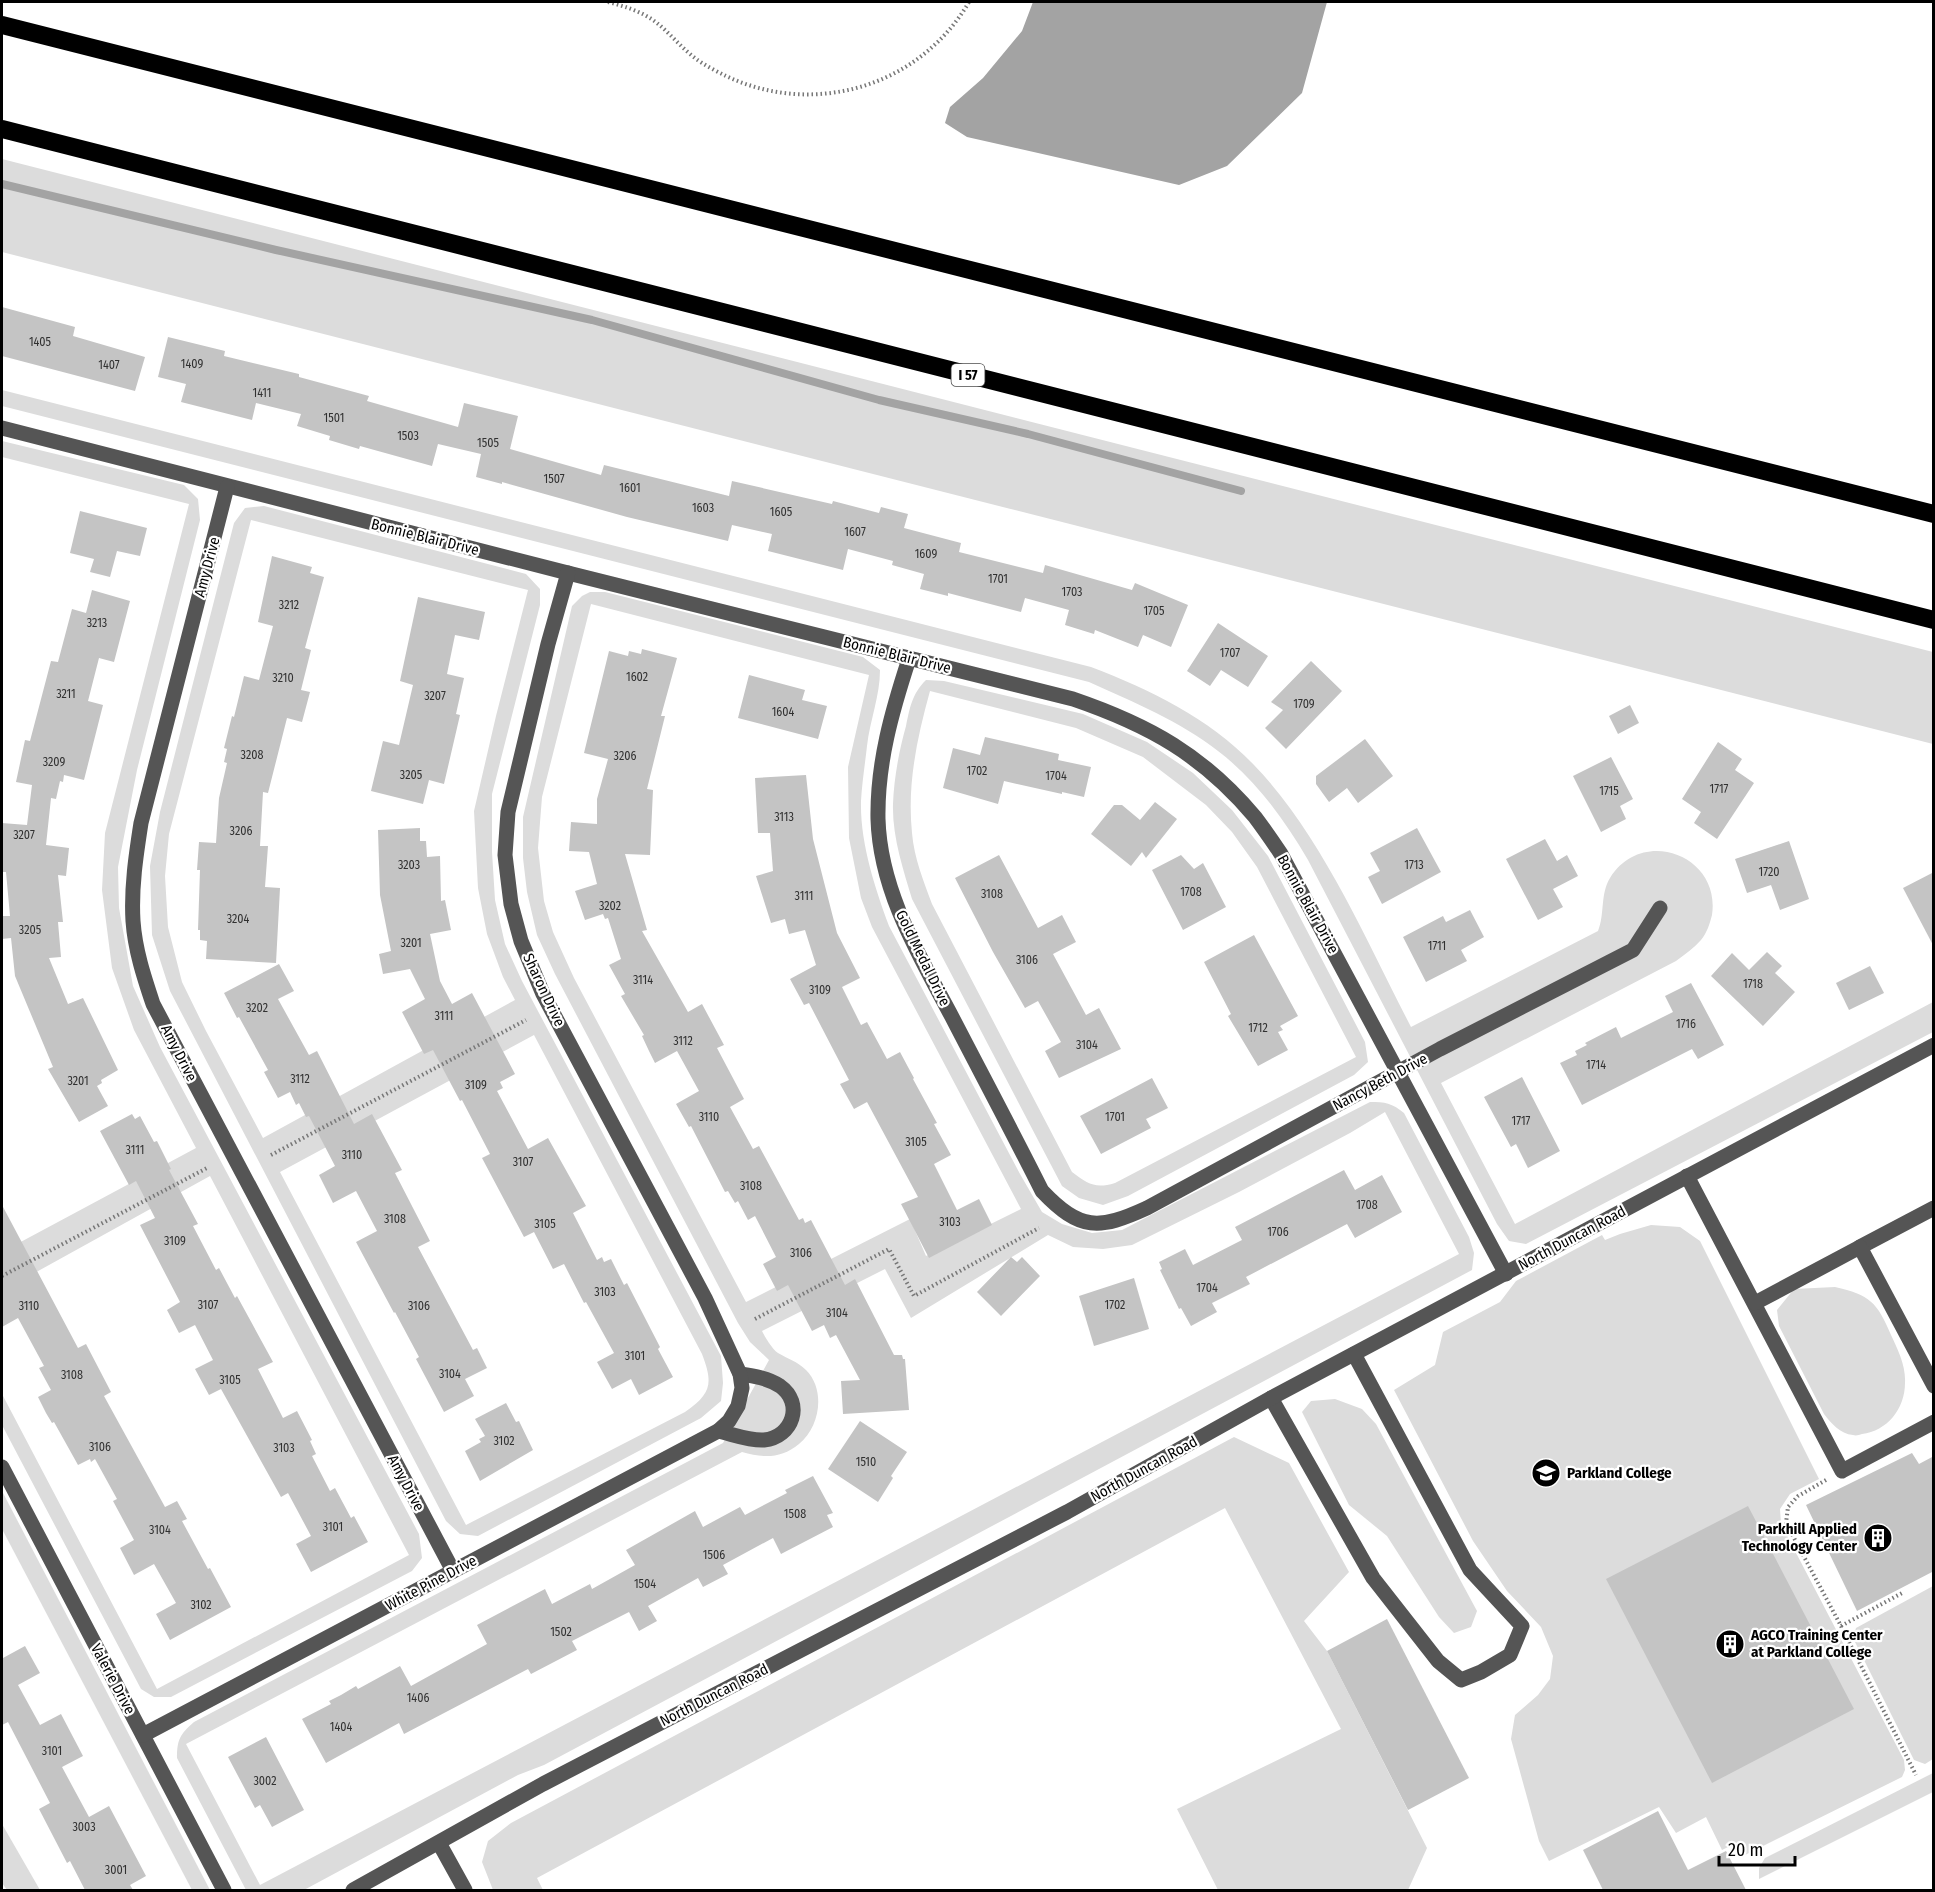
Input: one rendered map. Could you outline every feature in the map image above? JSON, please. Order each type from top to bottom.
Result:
[{"type":"highway","points":[[2,25],[1934,514]]},
{"type":"highway","name":"I 57","points":[[2,129],[1934,620]]},
{"type":"street","name":"Bonnie Blair Drive","points":[[2,428],[1090,705],[1117,714],[1154,732],[1198,761],[1228,788],[1256,819],[1281,854],[1506,1274]]},
{"type":"street","name":"Amy Drive","points":[[227,487],[141,823],[134,869],[134,912],[141,965],[153,1004],[453,1571]]},
{"type":"street","name":"Sharon Drive","points":[[568,573],[548,645],[508,812],[506,855],[511,904],[521,941],[543,994],[700,1289],[740,1374],[742,1388],[738,1406]]},
{"type":"street","name":"Gold Medal Drive","points":[[909,659],[891,717],[879,774],[878,820],[881,852],[890,889],[918,953],[1042,1191],[1061,1210],[1081,1221]]},
{"type":"street","name":"Nancy Beth Drive","points":[[1081,1221],[1101,1224],[1123,1219],[1147,1208],[1397,1072],[1633,950],[1660,908]]},
{"type":"street","name":"North Duncan Road","points":[[354,1890],[543,1784],[1067,1512],[1271,1398],[1934,1045]]},
{"type":"street","points":[[1687,1176],[1842,1471],[1934,1422]]},
{"type":"street","points":[[1755,1303],[1934,1208]]},
{"type":"street","points":[[1860,1247],[1934,1386]]},
{"type":"street","points":[[1271,1398],[1373,1578],[1438,1661],[1461,1680],[1481,1672],[1510,1655],[1522,1626],[1470,1570],[1354,1354]]},
{"type":"street","points":[[718,1431],[763,1440],[776,1437],[791,1425],[793,1415],[790,1399],[782,1387],[769,1380],[740,1374]]},
{"type":"street","name":"White Pine Drive","points":[[143,1736],[718,1431],[729,1421],[738,1406]]},
{"type":"street","name":"Valerie Drive","points":[[2,1467],[224,1890]]},
{"type":"street","points":[[439,1842],[465,1890]]},
{"type":"path","points":[[608,2],[635,10],[651,19],[696,59],[726,76],[763,90],[784,94],[827,94],[878,81],[910,65],[946,34],[969,2]]},
{"type":"path","points":[[271,1155],[526,1020]]},
{"type":"path","points":[[2,1276],[207,1168]]},
{"type":"path","points":[[755,1319],[889,1249],[914,1296],[1039,1228]]},
{"type":"path","points":[[1842,1471],[1798,1496],[1788,1508],[1786,1523],[1916,1775]]},
{"type":"path","points":[[1841,1626],[1904,1592]]},
{"type":"shaded area","points":[[1033,2],[1327,2],[1302,93],[1227,166],[1179,185],[967,137],[945,123],[950,107],[983,78],[1022,31]]},
{"type":"shaded area","points":[[2,159],[1933,652],[1933,744],[2,252]]},
{"type":"shaded area","points":[[2,390],[1091,667],[1135,685],[1178,707],[1218,733],[1254,765],[1278,793],[1322,856],[1360,925],[1411,1027],[1598,931],[1607,884],[1624,862],[1641,853],[1659,851],[1676,855],[1692,863],[1704,877],[1712,894],[1712,915],[1705,934],[1689,951],[1676,961],[1441,1083],[1515,1224],[1933,1002],[1933,1032],[1526,1244],[1509,1241],[1497,1224],[1308,860],[1268,801],[1245,774],[1188,730],[1089,682],[2,406]]},
{"type":"shaded area","points":[[2,441],[184,485],[198,499],[200,520],[137,770],[118,867],[119,908],[133,986],[160,1047],[419,1534],[422,1558],[412,1571],[171,1697],[154,1697],[141,1689],[2,1425],[2,1394],[157,1689],[409,1555],[210,1176],[2,1291],[2,1252],[196,1148],[134,1030],[112,968],[102,890],[105,833],[189,504],[2,457]]},
{"type":"shaded area","points":[[264,506],[526,574],[540,589],[540,605],[492,794],[495,900],[505,944],[522,981],[721,1356],[723,1383],[721,1401],[701,1418],[478,1536],[460,1534],[446,1521],[170,991],[152,935],[150,866],[160,812],[234,523],[245,508]],"holes":[[[251,520],[528,590],[474,811],[478,888],[487,934],[503,977],[515,1000],[263,1138],[182,982],[168,927],[165,876],[169,834]],[[534,1035],[702,1354],[709,1380],[701,1399],[685,1412],[466,1525],[280,1172]]]},
{"type":"shaded area","points":[[590,592],[605,592],[863,657],[880,670],[867,746],[861,801],[863,833],[874,881],[889,926],[1042,1212],[1062,1224],[1092,1233],[1122,1230],[1370,1102],[1384,1103],[1404,1113],[1469,1237],[1474,1253],[1472,1270],[544,1765],[518,1775],[304,1890],[246,1890],[177,1758],[180,1738],[189,1726],[723,1443],[769,1360],[750,1342],[738,1323],[555,974],[537,935],[527,892],[523,858],[523,817],[572,606]],"holes":[[[591,604],[869,675],[848,767],[849,838],[861,898],[872,927],[1021,1209],[926,1256],[910,1219],[746,1302],[574,978],[553,932],[544,901],[538,848],[542,797]],[[1385,1112],[1459,1254],[260,1885],[186,1744],[742,1452],[772,1456],[779,1455],[799,1444],[812,1428],[816,1418],[818,1408],[816,1388],[806,1370],[776,1351],[762,1331],[885,1269],[911,1318],[1048,1235],[1073,1247],[1103,1249],[1132,1245],[1239,1192]]]},
{"type":"shaded area","points":[[926,680],[944,681],[1083,714],[1147,742],[1193,773],[1232,810],[1268,856],[1365,1042],[1368,1062],[1354,1075],[1128,1196],[1103,1205],[1079,1198],[1062,1186],[912,899],[902,864],[893,816],[894,784],[910,707]],"holes":[[[930,691],[1076,728],[1143,757],[1206,805],[1232,832],[1257,867],[1356,1057],[1115,1183],[1102,1186],[1087,1182],[1072,1172],[932,904],[920,870],[912,833],[911,797],[914,761]]]},
{"type":"shaded area","points":[[1651,1225],[1680,1227],[1700,1241],[1819,1479],[1790,1494],[1780,1509],[1781,1524],[1904,1760],[1905,1770],[1902,1777],[1741,1857],[1734,1844],[1722,1850],[1706,1817],[1676,1833],[1659,1807],[1549,1861],[1539,1841],[1511,1739],[1515,1715],[1538,1695],[1550,1679],[1553,1656],[1541,1627],[1507,1591],[1473,1541],[1394,1390],[1435,1365],[1443,1332],[1500,1302],[1516,1281],[1602,1235],[1605,1240]]},
{"type":"shaded area","points":[[1835,1287],[1857,1293],[1876,1307],[1896,1346],[1904,1370],[1904,1393],[1898,1410],[1887,1423],[1879,1428],[1858,1435],[1840,1430],[1824,1414],[1779,1326],[1777,1310],[1794,1289]]},
{"type":"shaded area","points":[[1335,1399],[1362,1409],[1376,1424],[1477,1611],[1471,1627],[1454,1633],[1439,1617],[1387,1536],[1349,1505],[1302,1412],[1311,1401]]},
{"type":"shaded area","points":[[1234,1437],[1289,1463],[1349,1572],[1304,1621],[1327,1651],[1427,1848],[1408,1890],[1218,1890],[1177,1809],[1341,1729],[1225,1508],[537,1878],[543,1890],[493,1890],[482,1862],[488,1841],[511,1823]]},
{"type":"shaded area","points":[[2,1491],[210,1890],[192,1890],[2,1529]]},
{"type":"shaded area","points":[[1933,1586],[1933,1759],[1925,1764],[1914,1760],[1853,1638],[1856,1628]]},
{"type":"shaded area","points":[[1933,1773],[1933,1792],[1759,1879],[1759,1868],[1765,1858]]},
{"type":"shaded area","points":[[2,1824],[40,1890],[7,1890],[2,1883]]},
{"type":"building","points":[[2,307],[75,327],[73,336],[145,357],[135,391],[2,356]]},
{"type":"building","points":[[168,337],[225,351],[224,356],[299,374],[299,377],[369,396],[367,401],[458,427],[464,403],[518,416],[510,449],[601,475],[604,465],[729,496],[732,481],[832,504],[833,501],[879,513],[881,507],[908,514],[904,528],[961,543],[959,552],[1043,573],[1045,565],[1132,590],[1135,583],[1188,605],[1171,647],[1143,635],[1138,647],[1095,630],[1094,634],[1065,625],[1069,610],[1025,598],[1021,612],[948,593],[948,596],[920,589],[924,574],[892,565],[893,561],[848,549],[843,570],[768,551],[772,534],[732,525],[728,541],[476,477],[481,454],[438,444],[432,466],[360,446],[359,449],[329,440],[330,436],[297,426],[301,414],[256,403],[252,420],[181,402],[186,384],[158,377]]},
{"type":"building","points":[[80,511],[147,528],[140,556],[117,551],[110,577],[90,572],[94,559],[70,553]]},
{"type":"building","points":[[272,556],[312,567],[310,573],[324,577],[305,648],[311,650],[301,690],[310,692],[302,722],[287,718],[268,793],[263,792],[260,846],[268,846],[265,887],[280,888],[276,963],[206,959],[207,941],[200,940],[200,930],[198,930],[199,842],[216,843],[219,798],[227,763],[224,762],[227,749],[224,748],[232,716],[234,717],[244,676],[259,680],[273,626],[258,622]]},
{"type":"building","points":[[92,590],[130,601],[114,662],[99,658],[88,701],[103,705],[84,780],[64,775],[63,782],[60,781],[56,799],[51,798],[46,845],[69,848],[66,876],[58,875],[63,922],[58,922],[61,957],[49,958],[68,1004],[83,998],[118,1070],[101,1080],[102,1083],[97,1086],[108,1106],[79,1122],[48,1069],[53,1067],[15,976],[11,938],[2,939],[2,916],[10,916],[6,872],[2,872],[2,823],[27,825],[32,785],[16,782],[25,740],[30,741],[51,661],[58,662],[72,609],[86,613]]},
{"type":"building","points":[[418,597],[485,612],[479,640],[455,635],[447,674],[464,678],[456,714],[460,715],[444,784],[429,780],[423,804],[371,791],[383,741],[399,745],[413,685],[400,681]]},
{"type":"building","points":[[1218,623],[1268,656],[1248,687],[1221,670],[1210,686],[1187,671]]},
{"type":"building","points":[[642,649],[677,658],[661,716],[665,716],[647,789],[653,790],[650,855],[625,854],[647,930],[642,931],[688,1012],[702,1004],[724,1045],[717,1048],[744,1099],[730,1107],[753,1149],[759,1146],[799,1220],[803,1218],[805,1223],[811,1220],[845,1285],[855,1279],[894,1355],[902,1355],[905,1359],[909,1410],[843,1414],[841,1381],[860,1380],[836,1335],[830,1338],[824,1325],[812,1331],[788,1285],[777,1291],[763,1264],[776,1257],[755,1216],[748,1220],[738,1201],[735,1203],[728,1191],[725,1192],[691,1126],[689,1127],[676,1104],[699,1091],[677,1051],[655,1063],[642,1036],[644,1035],[621,996],[625,994],[609,965],[621,959],[608,918],[605,919],[603,914],[585,920],[575,891],[597,884],[589,852],[569,851],[571,822],[597,824],[597,799],[608,759],[584,753],[609,651],[628,656],[629,651],[641,654]]},
{"type":"building","points":[[1311,661],[1342,691],[1286,749],[1265,728],[1283,710],[1271,702]]},
{"type":"building","points":[[749,675],[805,690],[802,700],[827,706],[818,739],[738,718]]},
{"type":"building","points":[[1630,705],[1639,723],[1618,734],[1609,716]]},
{"type":"building","points":[[985,737],[1059,754],[1058,760],[1091,767],[1084,797],[1004,781],[998,804],[943,788],[953,748],[980,755]]},
{"type":"building","points":[[1365,739],[1393,776],[1358,803],[1347,788],[1329,802],[1316,784],[1316,776]]},
{"type":"building","points":[[1718,742],[1742,759],[1735,770],[1754,783],[1717,839],[1694,823],[1701,812],[1682,799]]},
{"type":"building","points":[[1611,757],[1633,799],[1620,806],[1626,819],[1601,832],[1573,776]]},
{"type":"building","points":[[806,775],[813,839],[837,933],[860,978],[842,987],[861,1025],[867,1022],[887,1059],[900,1052],[914,1078],[937,1123],[934,1124],[951,1155],[934,1164],[957,1210],[979,1199],[992,1225],[929,1258],[901,1204],[918,1197],[867,1102],[854,1109],[840,1084],[849,1080],[809,1003],[804,1005],[790,979],[816,965],[805,930],[789,934],[785,919],[771,923],[756,876],[773,871],[770,833],[758,833],[755,778]]},
{"type":"building","points":[[1155,802],[1177,819],[1146,858],[1142,852],[1131,866],[1091,834],[1114,805],[1122,805],[1140,820]]},
{"type":"building","points":[[420,828],[420,841],[426,841],[427,857],[440,856],[441,901],[445,900],[451,930],[430,934],[440,981],[452,1004],[472,993],[515,1074],[500,1082],[503,1088],[497,1091],[528,1149],[548,1138],[586,1206],[573,1213],[597,1260],[602,1257],[604,1262],[611,1259],[624,1285],[627,1283],[673,1377],[639,1395],[631,1379],[612,1389],[597,1362],[614,1353],[586,1302],[584,1303],[564,1264],[553,1269],[534,1232],[524,1237],[482,1158],[490,1154],[462,1100],[460,1101],[433,1050],[424,1054],[402,1012],[425,999],[410,969],[383,974],[379,954],[391,951],[380,895],[378,830]]},
{"type":"building","points":[[1417,828],[1441,872],[1382,904],[1368,877],[1380,871],[1370,853]]},
{"type":"building","points":[[1545,839],[1557,861],[1567,855],[1578,876],[1553,889],[1563,907],[1538,920],[1506,859]]},
{"type":"building","points":[[1789,841],[1809,899],[1780,910],[1771,885],[1747,893],[1735,859]]},
{"type":"building","points":[[999,855],[1038,928],[1062,915],[1076,942],[1053,954],[1086,1015],[1099,1008],[1121,1049],[1059,1078],[1045,1051],[1061,1042],[1038,1001],[1025,1008],[955,878]]},
{"type":"building","points":[[1181,855],[1194,869],[1203,863],[1226,907],[1183,930],[1152,870]]},
{"type":"building","points":[[1934,872],[1934,947],[1903,888]]},
{"type":"building","points":[[1470,910],[1484,937],[1461,950],[1467,961],[1426,982],[1403,937],[1443,916],[1446,922]]},
{"type":"building","points":[[1254,935],[1298,1016],[1280,1026],[1283,1030],[1278,1032],[1288,1050],[1258,1066],[1228,1016],[1231,1014],[1204,962]]},
{"type":"building","points":[[1767,952],[1782,966],[1775,973],[1795,992],[1763,1026],[1711,976],[1732,953],[1749,970]]},
{"type":"building","points":[[279,964],[294,991],[278,999],[309,1055],[317,1051],[354,1124],[372,1114],[402,1170],[395,1173],[430,1241],[418,1247],[473,1350],[477,1348],[487,1368],[465,1379],[474,1396],[444,1412],[416,1359],[419,1357],[356,1242],[377,1231],[356,1191],[333,1203],[319,1175],[335,1166],[309,1116],[306,1117],[299,1103],[296,1105],[290,1092],[278,1098],[264,1072],[268,1070],[224,993]]},
{"type":"building","points":[[1870,966],[1884,993],[1849,1010],[1836,983]]},
{"type":"building","points":[[1691,983],[1724,1045],[1698,1059],[1692,1049],[1582,1105],[1560,1063],[1577,1055],[1575,1051],[1587,1045],[1585,1043],[1616,1027],[1621,1038],[1673,1012],[1665,996]]},
{"type":"building","points":[[1522,1077],[1560,1151],[1528,1168],[1516,1144],[1511,1147],[1484,1097]]},
{"type":"building","points":[[1152,1078],[1168,1108],[1146,1119],[1151,1128],[1101,1154],[1080,1116]]},
{"type":"building","points":[[132,1114],[135,1119],[140,1116],[154,1142],[157,1141],[171,1169],[169,1170],[198,1224],[193,1226],[216,1270],[219,1268],[235,1298],[237,1296],[273,1362],[258,1369],[283,1418],[297,1411],[312,1440],[310,1441],[316,1454],[312,1456],[330,1491],[335,1488],[351,1518],[354,1516],[368,1542],[311,1572],[296,1544],[311,1536],[288,1493],[281,1497],[221,1389],[209,1395],[195,1369],[213,1360],[195,1325],[179,1333],[167,1310],[180,1302],[140,1225],[155,1218],[136,1181],[129,1185],[100,1131]]},
{"type":"building","points":[[1344,1170],[1355,1190],[1382,1175],[1402,1212],[1355,1238],[1347,1224],[1246,1277],[1250,1284],[1212,1303],[1217,1312],[1191,1326],[1181,1308],[1179,1309],[1160,1270],[1162,1269],[1159,1262],[1185,1249],[1193,1265],[1242,1240],[1235,1227]]},
{"type":"building","points":[[2,1205],[78,1348],[86,1344],[111,1392],[104,1396],[165,1507],[177,1501],[187,1519],[182,1521],[231,1607],[170,1640],[156,1614],[176,1603],[154,1564],[134,1575],[120,1548],[134,1540],[113,1501],[117,1499],[95,1459],[78,1465],[54,1422],[52,1423],[46,1413],[38,1397],[51,1390],[39,1368],[44,1366],[18,1318],[2,1327]]},
{"type":"building","points":[[1011,1257],[1017,1262],[1022,1257],[1040,1276],[1001,1316],[977,1292]]},
{"type":"building","points":[[1134,1278],[1149,1329],[1094,1346],[1079,1296]]},
{"type":"building","points":[[506,1403],[516,1422],[519,1421],[533,1450],[480,1481],[465,1451],[481,1442],[479,1439],[485,1436],[475,1419]]},
{"type":"building","points":[[860,1421],[907,1452],[878,1502],[828,1469]]},
{"type":"building","name":"Parkhill Applied Technology Center","points":[[1912,1453],[1919,1464],[1934,1456],[1934,1571],[1857,1611],[1806,1505]]},
{"type":"building","points":[[813,1476],[833,1513],[827,1515],[833,1527],[781,1554],[773,1538],[723,1565],[728,1574],[703,1587],[698,1578],[648,1606],[657,1621],[639,1631],[629,1612],[572,1641],[577,1650],[531,1674],[528,1669],[404,1734],[399,1723],[326,1763],[302,1719],[331,1704],[329,1701],[356,1686],[358,1689],[400,1666],[411,1686],[487,1644],[477,1625],[545,1589],[552,1604],[590,1584],[592,1589],[635,1565],[626,1550],[695,1511],[703,1527],[740,1507],[745,1515],[787,1493],[785,1490]]},
{"type":"building","name":"AGCO Training Center at Parkland College","points":[[1748,1506],[1854,1709],[1712,1783],[1606,1579]]},
{"type":"building","points":[[1387,1619],[1469,1778],[1408,1810],[1327,1651]]},
{"type":"building","points":[[25,1646],[40,1673],[18,1685],[40,1725],[61,1714],[83,1756],[62,1767],[89,1817],[109,1806],[146,1876],[130,1885],[133,1890],[85,1890],[70,1861],[67,1863],[39,1809],[50,1803],[8,1722],[2,1725],[2,1655],[3,1658]]},
{"type":"building","points":[[266,1737],[304,1810],[272,1827],[260,1805],[255,1808],[228,1757]]},
{"type":"building","points":[[1658,1811],[1688,1870],[1726,1851],[1746,1890],[1603,1890],[1583,1850]]},
{"type":"waterway","points":[[2,184],[276,250],[592,320],[879,400],[1028,434],[1241,491]]},
{"type":"place","name":"Parkland College","points":[[1546,1473]]},
{"type":"place","name":"Parkhill Applied Technology Center","points":[[1878,1538]]},
{"type":"place","name":"AGCO Training Center at Parkland College","points":[[1730,1644]]}]
